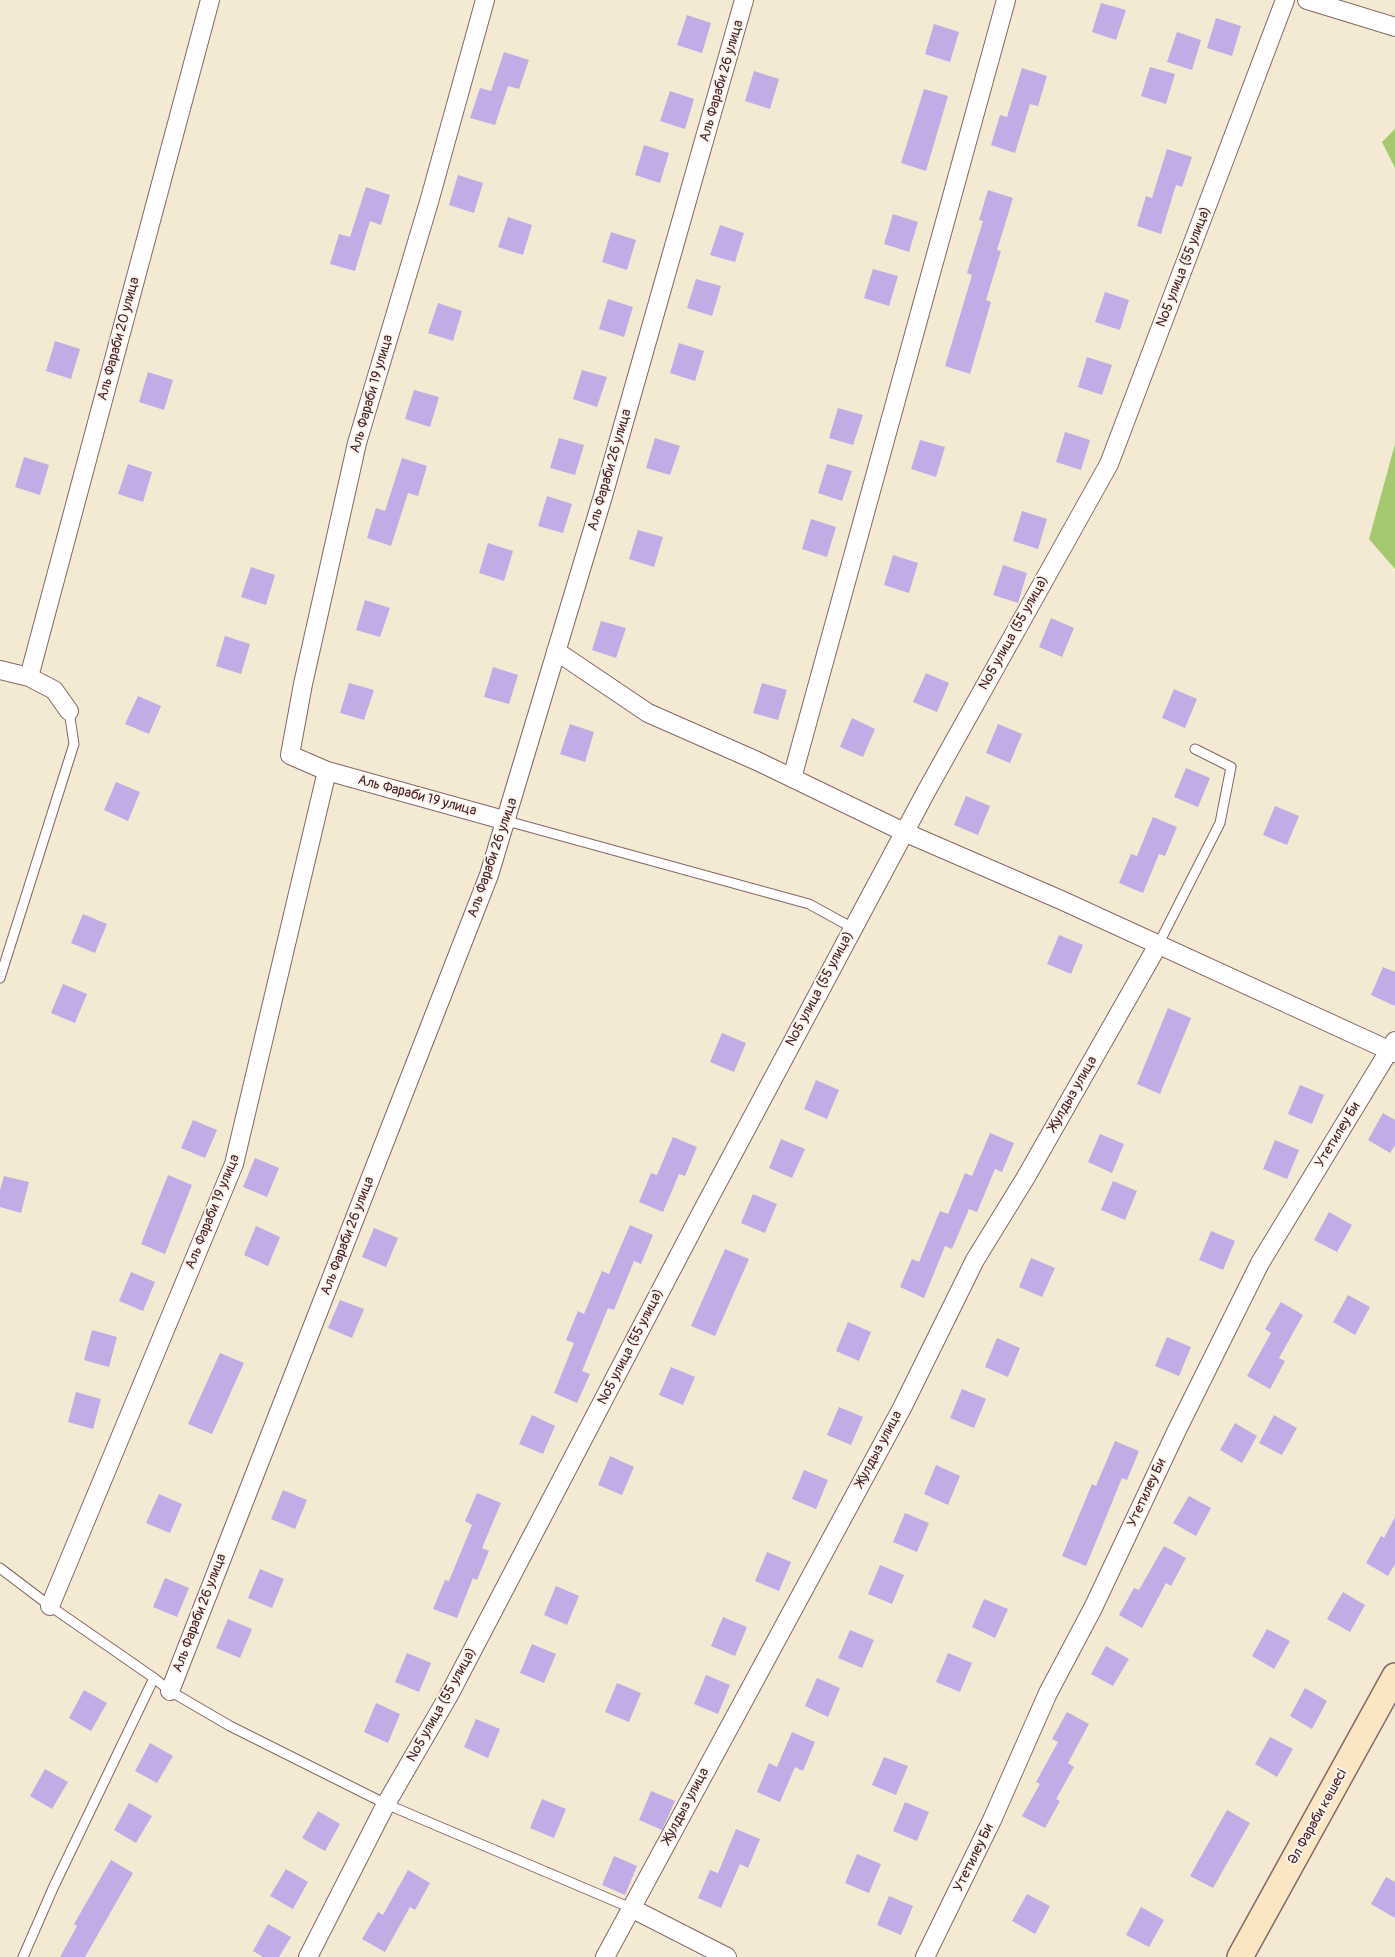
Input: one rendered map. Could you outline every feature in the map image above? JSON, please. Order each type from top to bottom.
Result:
[{"type":"street","name":"Аль Фараби 20 улица","points":[[29,677],[210,0]]},
{"type":"street","name":"Аль Фараби 19 улица","points":[[485,0],[357,443],[303,684],[290,755],[327,771],[507,821]]},
{"type":"street","name":"Аль Фараби 26 улица","points":[[170,1691],[489,875],[507,821],[603,496],[744,0]]},
{"type":"street","points":[[792,778],[1006,0]]},
{"type":"street","name":"№5 улица (55 улица)","points":[[308,1957],[386,1804],[449,1695],[697,1221],[904,832],[1109,464],[1285,0]]},
{"type":"street","points":[[1307,0],[1395,27]]},
{"type":"street","points":[[556,651],[648,713],[792,778],[904,832],[1393,1048]]},
{"type":"street","points":[[0,670],[29,677],[54,690],[69,711]]},
{"type":"street","name":"Аль Фараби 19 улица","points":[[50,1606],[234,1164],[327,771]]},
{"type":"street","name":"Жулдыз улица","points":[[605,1957],[902,1408],[975,1260],[1026,1177],[1158,945]]},
{"type":"street","name":"Утетилеу Би","points":[[925,1957],[992,1820],[1048,1694],[1093,1608],[1177,1430],[1260,1263],[1393,1048]]},
{"type":"street","name":"Әл Фараби көшесі","points":[[1240,1957],[1395,1676]]},
{"type":"street","points":[[631,1908],[727,1957]]},
{"type":"lane","points":[[0,978],[74,744],[69,711]]},
{"type":"lane","points":[[1158,945],[1220,823],[1231,767],[1195,749]]},
{"type":"lane","points":[[507,821],[809,904],[853,928]]},
{"type":"lane","points":[[0,1568],[170,1691],[230,1726],[386,1804],[631,1908]]},
{"type":"lane","points":[[23,1957],[54,1886],[154,1678]]},
{"type":"green space","points":[[1395,129],[1395,168],[1382,142]]},
{"type":"green space","points":[[1395,444],[1395,569],[1369,539]]},
{"type":"building","points":[[1101,3],[1126,10],[1116,40],[1092,32]]},
{"type":"building","points":[[687,15],[711,23],[702,53],[677,45]]},
{"type":"building","points":[[1216,18],[1241,26],[1232,56],[1207,48]]},
{"type":"building","points":[[934,24],[959,32],[950,62],[925,54]]},
{"type":"building","points":[[1177,32],[1201,40],[1192,70],[1167,62]]},
{"type":"building","points":[[504,52],[529,60],[519,89],[508,86],[495,125],[470,118],[480,88],[491,91]]},
{"type":"building","points":[[1150,67],[1175,74],[1166,104],[1141,96]]},
{"type":"building","points":[[1022,68],[1047,76],[1038,106],[1030,104],[1015,153],[991,145],[1000,115],[1007,117]]},
{"type":"building","points":[[754,71],[779,79],[770,109],[745,101]]},
{"type":"building","points":[[924,89],[948,96],[926,171],[901,163]]},
{"type":"building","points":[[670,91],[694,99],[685,129],[660,121]]},
{"type":"building","points":[[644,145],[669,153],[660,183],[635,175]]},
{"type":"building","points":[[1167,149],[1192,157],[1182,187],[1176,185],[1161,234],[1137,226],[1146,196],[1152,198]]},
{"type":"building","points":[[458,175],[483,183],[474,213],[449,205]]},
{"type":"building","points":[[366,187],[390,195],[381,225],[370,221],[355,271],[330,264],[339,234],[350,237]]},
{"type":"building","points":[[988,190],[1013,198],[997,250],[1001,251],[986,300],[991,302],[970,374],[945,366],[972,275],[967,273],[983,221],[979,220]]},
{"type":"building","points":[[893,214],[918,222],[909,252],[884,244]]},
{"type":"building","points":[[508,217],[532,225],[523,255],[498,247]]},
{"type":"building","points":[[720,225],[744,233],[735,262],[710,255]]},
{"type":"building","points":[[611,232],[636,240],[627,270],[602,262]]},
{"type":"building","points":[[873,269],[898,276],[889,306],[864,298]]},
{"type":"building","points":[[696,279],[721,286],[712,316],[687,308]]},
{"type":"building","points":[[1105,292],[1129,300],[1120,330],[1095,322]]},
{"type":"building","points":[[608,299],[633,307],[624,337],[599,329]]},
{"type":"building","points":[[438,303],[462,311],[453,341],[428,333]]},
{"type":"building","points":[[55,341],[80,349],[71,379],[46,371]]},
{"type":"building","points":[[679,343],[704,351],[695,381],[670,373]]},
{"type":"building","points":[[1087,357],[1112,365],[1102,395],[1078,387]]},
{"type":"building","points":[[582,370],[607,377],[597,407],[573,399]]},
{"type":"building","points":[[148,372],[173,380],[164,410],[139,402]]},
{"type":"building","points":[[414,390],[439,397],[430,427],[405,419]]},
{"type":"building","points":[[838,408],[863,415],[853,445],[829,438]]},
{"type":"building","points":[[1065,432],[1090,440],[1081,470],[1056,462]]},
{"type":"building","points":[[559,438],[584,445],[575,475],[550,468]]},
{"type":"building","points":[[655,438],[680,446],[670,475],[646,468]]},
{"type":"building","points":[[920,440],[945,447],[936,477],[911,469]]},
{"type":"building","points":[[24,457],[49,465],[40,495],[15,487]]},
{"type":"building","points":[[402,458],[427,466],[418,496],[408,493],[391,546],[367,538],[376,508],[385,511]]},
{"type":"building","points":[[128,464],[152,472],[143,502],[118,494]]},
{"type":"building","points":[[827,464],[852,471],[842,501],[818,493]]},
{"type":"building","points":[[547,496],[572,504],[563,533],[538,526]]},
{"type":"building","points":[[1022,511],[1047,519],[1038,549],[1013,541]]},
{"type":"building","points":[[811,519],[836,527],[827,557],[802,549]]},
{"type":"building","points":[[638,530],[663,537],[654,567],[629,559]]},
{"type":"building","points":[[488,543],[513,551],[504,581],[479,573]]},
{"type":"building","points":[[893,555],[918,563],[909,593],[884,585]]},
{"type":"building","points":[[1003,565],[1027,573],[1018,603],[993,595]]},
{"type":"building","points":[[251,567],[275,575],[266,605],[241,597]]},
{"type":"building","points":[[365,600],[390,608],[380,637],[356,630]]},
{"type":"building","points":[[1051,618],[1074,628],[1062,657],[1039,647]]},
{"type":"building","points":[[601,621],[626,628],[616,658],[592,650]]},
{"type":"building","points":[[225,636],[250,644],[241,674],[216,666]]},
{"type":"building","points":[[493,667],[518,675],[509,704],[484,697]]},
{"type":"building","points":[[926,673],[949,683],[937,712],[913,702]]},
{"type":"building","points":[[349,683],[374,690],[364,720],[340,713]]},
{"type":"building","points":[[762,683],[787,690],[778,720],[753,713]]},
{"type":"building","points":[[1174,689],[1197,699],[1185,728],[1162,718]]},
{"type":"building","points":[[138,696],[161,706],[149,734],[125,724]]},
{"type":"building","points":[[852,718],[875,729],[863,757],[840,747]]},
{"type":"building","points":[[570,724],[594,732],[585,762],[560,754]]},
{"type":"building","points":[[998,724],[1022,734],[1010,763],[986,753]]},
{"type":"building","points":[[1186,768],[1210,778],[1198,807],[1174,797]]},
{"type":"building","points":[[116,782],[140,792],[128,821],[104,810]]},
{"type":"building","points":[[966,796],[990,806],[978,835],[954,825]]},
{"type":"building","points":[[1275,806],[1299,816],[1287,845],[1263,835]]},
{"type":"building","points":[[1153,817],[1177,827],[1165,856],[1159,854],[1143,893],[1119,883],[1131,854],[1137,856]]},
{"type":"building","points":[[83,914],[107,924],[95,953],[71,943]]},
{"type":"building","points":[[1059,935],[1083,945],[1071,974],[1047,964]]},
{"type":"building","points":[[1383,967],[1395,972],[1395,1006],[1371,995]]},
{"type":"building","points":[[63,984],[87,994],[75,1023],[51,1013]]},
{"type":"building","points":[[1168,1008],[1191,1018],[1160,1094],[1137,1084]]},
{"type":"building","points":[[722,1033],[746,1043],[734,1072],[710,1062]]},
{"type":"building","points":[[816,1080],[839,1090],[827,1119],[804,1109]]},
{"type":"building","points":[[1300,1085],[1324,1095],[1312,1124],[1288,1114]]},
{"type":"building","points":[[1383,1113],[1395,1120],[1395,1145],[1390,1153],[1368,1140]]},
{"type":"building","points":[[193,1120],[217,1130],[205,1158],[181,1148]]},
{"type":"building","points":[[990,1133],[1014,1143],[1002,1172],[995,1169],[977,1212],[969,1209],[952,1249],[945,1246],[924,1298],[900,1287],[912,1259],[919,1262],[940,1211],[948,1214],[965,1173],[972,1176]]},
{"type":"building","points":[[1100,1134],[1124,1144],[1112,1173],[1088,1162]]},
{"type":"building","points":[[673,1137],[697,1147],[685,1176],[679,1174],[663,1212],[639,1202],[651,1173],[657,1175]]},
{"type":"building","points":[[781,1139],[805,1149],[792,1178],[769,1168]]},
{"type":"building","points":[[1275,1140],[1299,1150],[1287,1179],[1263,1169]]},
{"type":"building","points":[[255,1158],[279,1168],[267,1197],[243,1187]]},
{"type":"building","points":[[168,1175],[192,1185],[165,1254],[141,1244]]},
{"type":"building","points":[[4,1176],[29,1182],[21,1213],[0,1207],[0,1190]]},
{"type":"building","points":[[1113,1181],[1137,1191],[1125,1220],[1101,1210]]},
{"type":"building","points":[[753,1194],[777,1204],[765,1233],[741,1223]]},
{"type":"building","points":[[1329,1212],[1352,1225],[1337,1252],[1314,1240]]},
{"type":"building","points":[[630,1225],[653,1235],[641,1264],[634,1261],[614,1310],[608,1308],[582,1371],[590,1374],[577,1403],[554,1393],[574,1343],[566,1340],[578,1311],[584,1314],[602,1271],[609,1274]]},
{"type":"building","points":[[256,1226],[280,1237],[268,1266],[244,1255]]},
{"type":"building","points":[[374,1228],[398,1238],[386,1267],[362,1257]]},
{"type":"building","points":[[1211,1231],[1235,1241],[1223,1270],[1199,1260]]},
{"type":"building","points":[[725,1249],[749,1259],[715,1336],[691,1326]]},
{"type":"building","points":[[1031,1258],[1055,1268],[1042,1297],[1019,1287]]},
{"type":"building","points":[[131,1272],[155,1282],[143,1311],[119,1301]]},
{"type":"building","points":[[1348,1295],[1370,1307],[1355,1335],[1333,1322]]},
{"type":"building","points":[[340,1300],[364,1309],[352,1338],[328,1328]]},
{"type":"building","points":[[1281,1302],[1303,1315],[1279,1358],[1285,1361],[1270,1389],[1247,1376],[1271,1333],[1265,1329]]},
{"type":"building","points":[[848,1322],[871,1332],[859,1361],[836,1351]]},
{"type":"building","points":[[92,1330],[117,1337],[109,1367],[84,1360]]},
{"type":"building","points":[[1167,1337],[1191,1347],[1179,1376],[1155,1366]]},
{"type":"building","points":[[997,1338],[1020,1348],[1008,1377],[985,1367]]},
{"type":"building","points":[[220,1353],[244,1363],[212,1434],[188,1424]]},
{"type":"building","points":[[671,1367],[695,1377],[683,1405],[659,1395]]},
{"type":"building","points":[[962,1389],[986,1399],[974,1428],[950,1418]]},
{"type":"building","points":[[76,1392],[101,1399],[93,1429],[68,1422]]},
{"type":"building","points":[[839,1407],[863,1417],[851,1445],[827,1435]]},
{"type":"building","points":[[532,1415],[555,1426],[543,1454],[519,1444]]},
{"type":"building","points":[[1274,1415],[1297,1428],[1282,1455],[1259,1443]]},
{"type":"building","points":[[1235,1423],[1257,1436],[1242,1463],[1220,1450]]},
{"type":"building","points":[[1115,1441],[1139,1451],[1127,1480],[1122,1478],[1086,1566],[1062,1556],[1092,1484],[1096,1486]]},
{"type":"building","points":[[610,1456],[634,1467],[622,1495],[598,1485]]},
{"type":"building","points":[[936,1465],[960,1476],[948,1505],[924,1494]]},
{"type":"building","points":[[804,1470],[828,1480],[816,1509],[792,1499]]},
{"type":"building","points":[[283,1490],[307,1500],[295,1529],[271,1519]]},
{"type":"building","points":[[477,1493],[501,1503],[482,1548],[489,1551],[477,1580],[473,1578],[457,1618],[433,1609],[445,1580],[449,1581],[472,1525],[465,1521]]},
{"type":"building","points":[[159,1494],[182,1504],[170,1533],[146,1523]]},
{"type":"building","points":[[1189,1496],[1211,1508],[1196,1536],[1173,1523]]},
{"type":"building","points":[[905,1513],[929,1523],[917,1552],[893,1542]]},
{"type":"building","points":[[1395,1517],[1395,1564],[1388,1576],[1366,1563],[1381,1536],[1384,1538]]},
{"type":"building","points":[[1164,1546],[1186,1558],[1171,1586],[1166,1583],[1142,1628],[1119,1615],[1134,1588],[1139,1590]]},
{"type":"building","points":[[767,1552],[791,1562],[779,1591],[755,1581]]},
{"type":"building","points":[[880,1565],[904,1575],[892,1604],[868,1594]]},
{"type":"building","points":[[260,1569],[284,1579],[272,1608],[248,1598]]},
{"type":"building","points":[[165,1578],[189,1588],[177,1617],[153,1607]]},
{"type":"building","points":[[556,1586],[579,1596],[567,1625],[544,1615]]},
{"type":"building","points":[[1343,1592],[1365,1605],[1350,1632],[1327,1619]]},
{"type":"building","points":[[984,1599],[1008,1609],[995,1638],[972,1627]]},
{"type":"building","points":[[723,1617],[747,1627],[735,1656],[711,1646]]},
{"type":"building","points":[[228,1619],[252,1629],[240,1658],[216,1648]]},
{"type":"building","points":[[1267,1629],[1290,1641],[1274,1669],[1252,1656]]},
{"type":"building","points":[[850,1630],[874,1640],[862,1668],[838,1658]]},
{"type":"building","points":[[532,1644],[556,1654],[544,1683],[520,1673]]},
{"type":"building","points":[[1106,1646],[1129,1659],[1113,1686],[1091,1674]]},
{"type":"building","points":[[407,1653],[431,1663],[419,1692],[395,1682]]},
{"type":"building","points":[[948,1653],[972,1663],[960,1692],[936,1682]]},
{"type":"building","points":[[706,1675],[730,1685],[718,1714],[694,1704]]},
{"type":"building","points":[[817,1678],[840,1688],[828,1717],[805,1706]]},
{"type":"building","points":[[617,1683],[641,1693],[629,1722],[605,1712]]},
{"type":"building","points":[[1305,1688],[1327,1701],[1312,1729],[1290,1716]]},
{"type":"building","points":[[84,1690],[107,1703],[91,1731],[69,1718]]},
{"type":"building","points":[[376,1703],[400,1714],[388,1743],[364,1732]]},
{"type":"building","points":[[1067,1712],[1089,1724],[1068,1763],[1074,1767],[1056,1799],[1060,1801],[1045,1828],[1022,1816],[1040,1784],[1036,1782],[1058,1742],[1052,1739]]},
{"type":"building","points":[[476,1719],[500,1729],[488,1758],[464,1747]]},
{"type":"building","points":[[792,1732],[815,1742],[803,1771],[795,1767],[780,1802],[757,1792],[769,1763],[777,1767]]},
{"type":"building","points":[[1270,1737],[1293,1749],[1277,1777],[1255,1764]]},
{"type":"building","points":[[150,1743],[173,1756],[157,1783],[135,1771]]},
{"type":"building","points":[[884,1757],[908,1766],[896,1795],[872,1785]]},
{"type":"building","points":[[45,1769],[68,1782],[52,1809],[30,1796]]},
{"type":"building","points":[[651,1791],[675,1801],[662,1830],[639,1820]]},
{"type":"building","points":[[542,1799],[566,1809],[554,1838],[530,1828]]},
{"type":"building","points":[[905,1802],[929,1812],[917,1841],[893,1831]]},
{"type":"building","points":[[129,1803],[152,1816],[136,1843],[114,1830]]},
{"type":"building","points":[[1227,1810],[1250,1823],[1213,1888],[1190,1876]]},
{"type":"building","points":[[318,1811],[340,1824],[325,1851],[302,1838]]},
{"type":"building","points":[[736,1829],[760,1839],[748,1868],[740,1864],[721,1908],[698,1898],[710,1870],[718,1873]]},
{"type":"building","points":[[857,1854],[881,1864],[869,1893],[845,1883]]},
{"type":"building","points":[[614,1856],[637,1866],[625,1895],[602,1885]]},
{"type":"building","points":[[111,1860],[133,1873],[85,1957],[60,1957],[77,1926],[74,1924]]},
{"type":"building","points":[[286,1869],[308,1882],[293,1909],[270,1896]]},
{"type":"building","points":[[408,1870],[430,1883],[415,1910],[410,1907],[385,1952],[362,1939],[378,1912],[383,1915]]},
{"type":"building","points":[[1386,1877],[1395,1882],[1395,1918],[1371,1904]]},
{"type":"building","points":[[1027,1894],[1050,1906],[1035,1934],[1012,1921]]},
{"type":"building","points":[[889,1896],[913,1906],[901,1935],[877,1925]]},
{"type":"building","points":[[1141,1907],[1164,1920],[1149,1947],[1126,1935]]},
{"type":"building","points":[[268,1924],[291,1937],[279,1957],[263,1957],[253,1951]]}]
